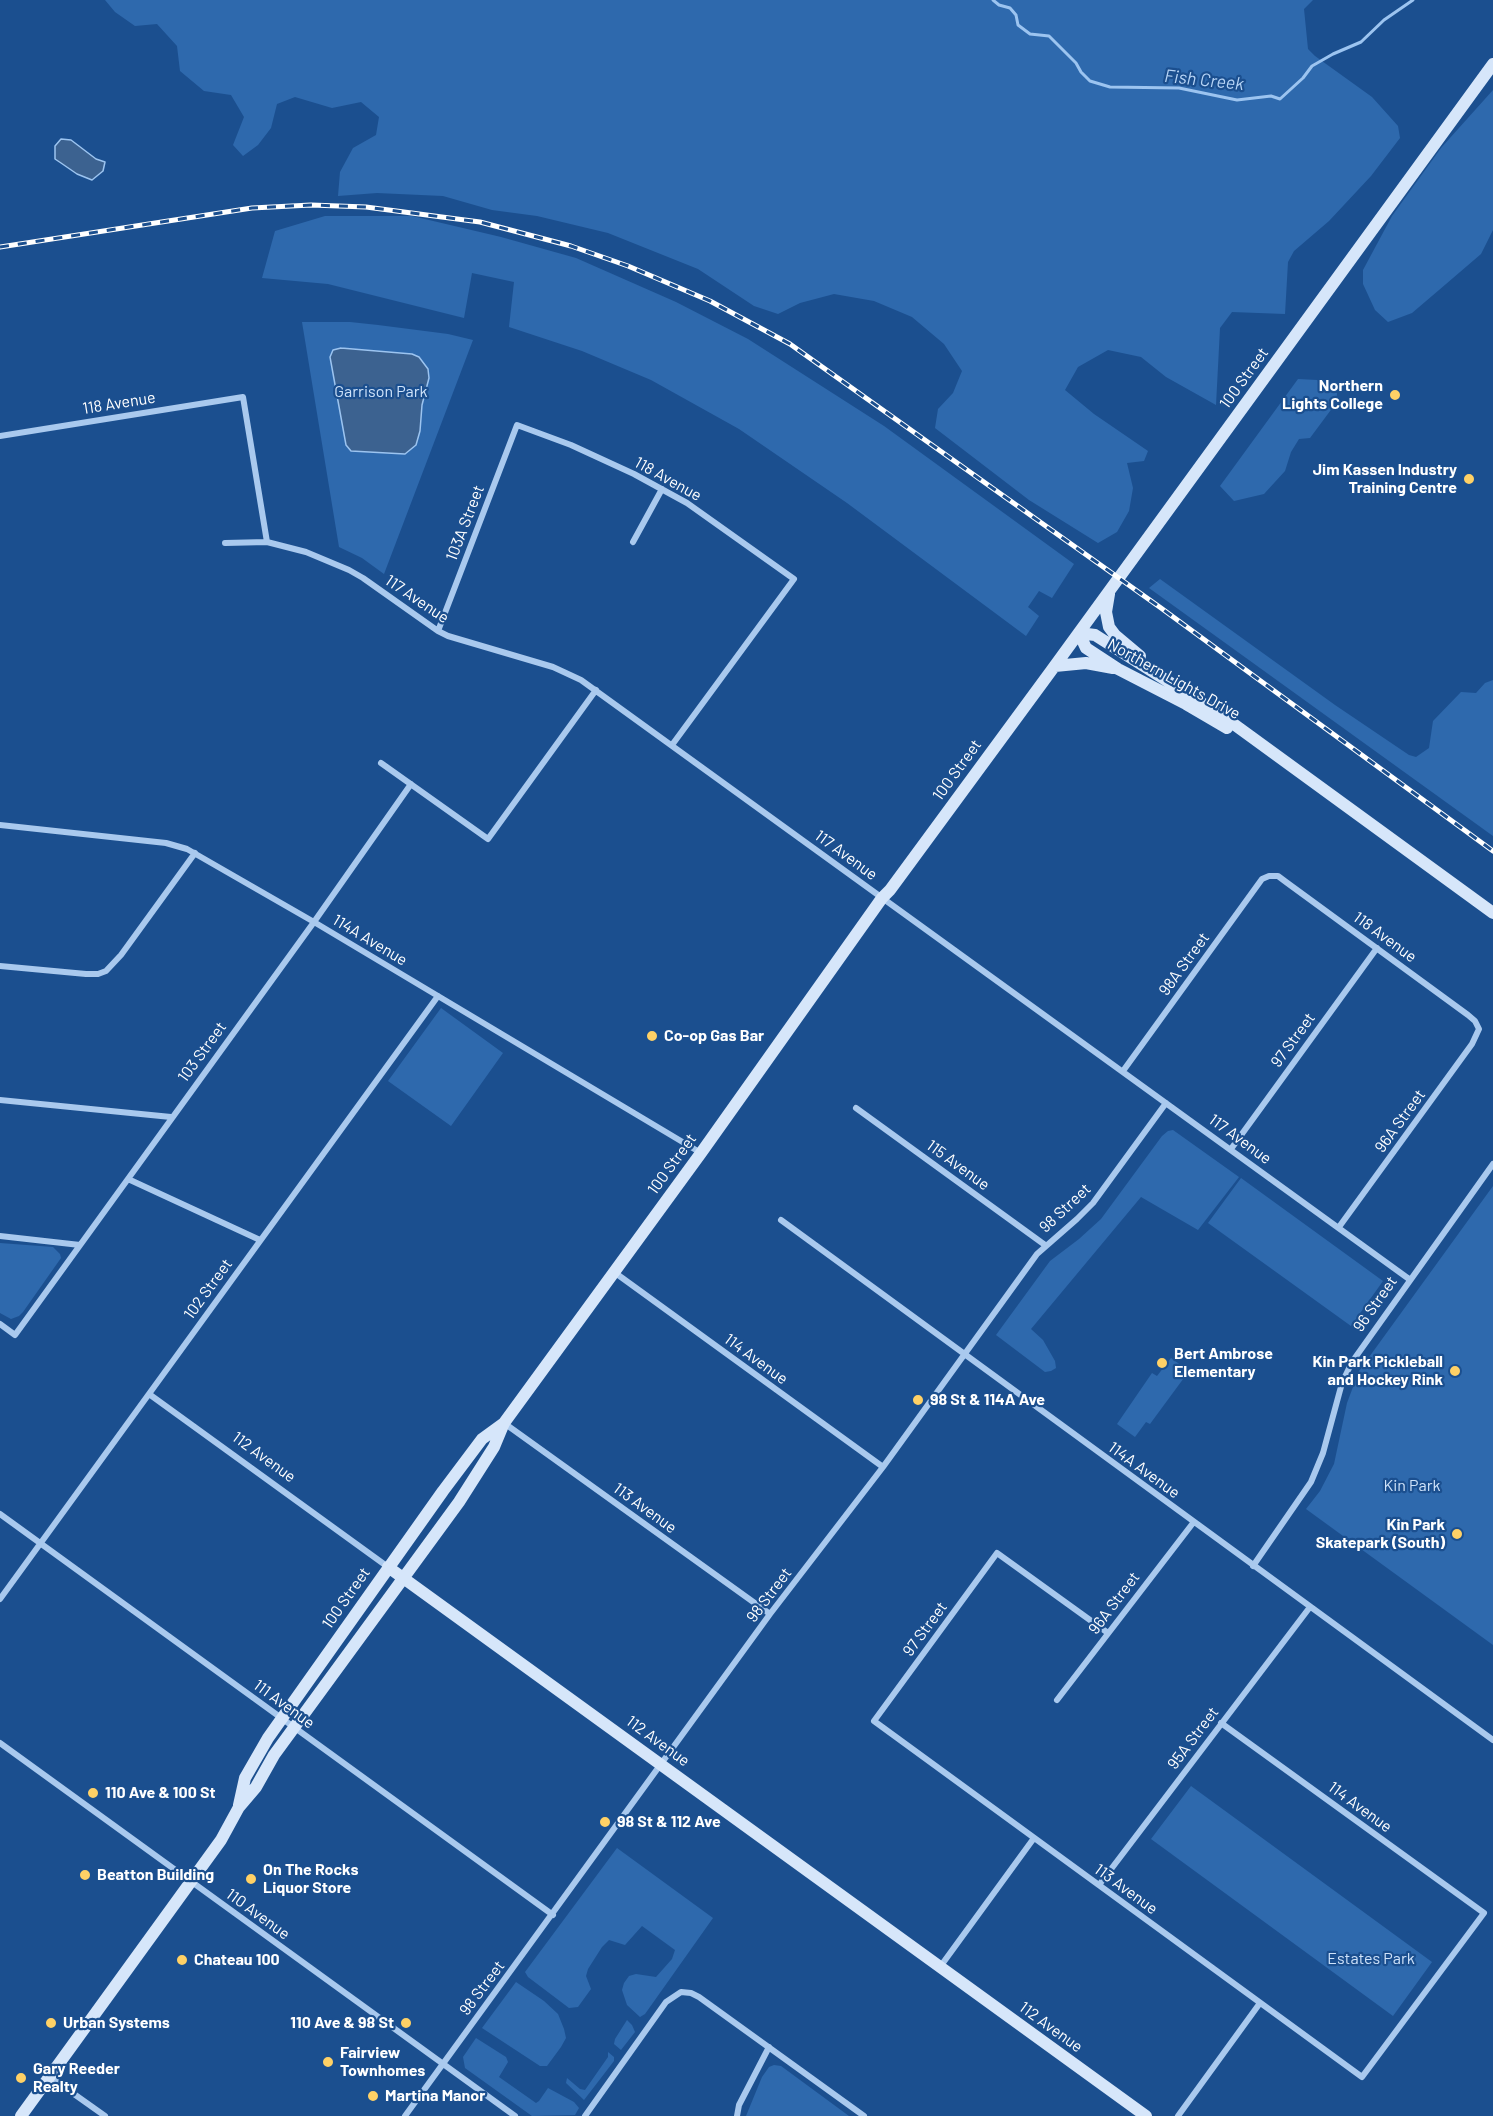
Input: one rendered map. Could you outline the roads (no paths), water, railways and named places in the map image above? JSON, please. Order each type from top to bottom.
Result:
[{"type":"main road","name":"100 Street","points":[[21,2116],[221,1840],[239,1807],[256,1787],[274,1755],[459,1502],[494,1447],[504,1423],[701,1153],[882,898],[1055,666],[1493,64]]},
{"type":"main road","points":[[1110,590],[1106,612],[1109,627],[1115,635],[1184,692]]},
{"type":"main road","name":"Northern Lights Drive","points":[[1079,633],[1086,648],[1118,669],[1186,704],[1280,759]]},
{"type":"main road","name":"Northern Lights Drive","points":[[1079,633],[1095,635],[1224,717],[1493,913]]},
{"type":"main road","points":[[1055,666],[1086,663],[1118,669]]},
{"type":"main road","name":"100 Street","points":[[239,1807],[245,1778],[268,1738],[388,1567],[482,1439],[504,1423]]},
{"type":"main road","name":"112 Avenue","points":[[388,1567],[1146,2116]]},
{"type":"street","name":"118 Avenue","points":[[0,436],[243,397],[267,542]]},
{"type":"street","name":"118 Avenue","points":[[517,425],[606,461],[662,489],[723,528],[794,579],[672,745]]},
{"type":"street","name":"103A Street","points":[[438,631],[517,425]]},
{"type":"street","points":[[633,542],[662,489]]},
{"type":"street","name":"117 Avenue","points":[[225,543],[267,542],[306,552],[349,570],[438,631],[463,641],[554,667],[596,690],[1409,1279]]},
{"type":"street","points":[[381,763],[488,839],[596,690]]},
{"type":"street","name":"103 Street","points":[[0,1324],[15,1335],[411,784]]},
{"type":"street","name":"114A Avenue","points":[[0,825],[179,845],[314,922],[701,1153]]},
{"type":"street","points":[[0,966],[86,974],[106,971],[121,955],[195,853]]},
{"type":"street","name":"118 Avenue","points":[[1269,876],[1278,876],[1377,948],[1468,1015],[1479,1029]]},
{"type":"street","name":"98A Street","points":[[1123,1071],[1256,887],[1262,879],[1269,876]]},
{"type":"street","name":"97 Street","points":[[1231,1149],[1377,948]]},
{"type":"street","name":"102 Street","points":[[0,1599],[438,996]]},
{"type":"street","name":"96A Street","points":[[1339,1227],[1472,1044],[1479,1029]]},
{"type":"street","points":[[0,1100],[171,1117]]},
{"type":"street","name":"98 Street","points":[[405,2116],[771,1614],[883,1467],[1045,1245],[1062,1233],[1093,1203],[1166,1102]]},
{"type":"street","name":"115 Avenue","points":[[856,1108],[1045,1245]]},
{"type":"street","name":"96 Street","points":[[1253,1566],[1311,1482],[1323,1452],[1342,1383],[1352,1362],[1493,1164]]},
{"type":"street","points":[[128,1179],[260,1240]]},
{"type":"street","name":"114A Avenue","points":[[781,1220],[1493,1740]]},
{"type":"street","points":[[0,1236],[80,1245]]},
{"type":"street","name":"114 Avenue","points":[[614,1272],[883,1467]]},
{"type":"street","name":"112 Avenue","points":[[149,1394],[388,1567]]},
{"type":"street","name":"113 Avenue","points":[[504,1423],[771,1614]]},
{"type":"street","name":"111 Avenue","points":[[0,1514],[553,1915]]},
{"type":"street","name":"96A Street","points":[[1057,1700],[1193,1523]]},
{"type":"street","name":"97 Street","points":[[874,1721],[997,1553],[1108,1634]]},
{"type":"street","name":"95A Street","points":[[1099,1886],[1310,1607]]},
{"type":"street","name":"113 Avenue","points":[[874,1721],[1362,2077]]},
{"type":"street","name":"114 Avenue","points":[[1221,1723],[1484,1913],[1362,2077]]},
{"type":"street","name":"110 Avenue","points":[[0,1743],[515,2116]]},
{"type":"street","points":[[940,1967],[1034,1838]]},
{"type":"street","points":[[585,2116],[666,2002],[681,1992],[699,1997],[864,2116]]},
{"type":"street","points":[[1178,2116],[1260,2003]]},
{"type":"street","points":[[737,2116],[739,2105],[769,2047]]},
{"type":"street","points":[[50,2077],[105,2116]]},
{"type":"waterway","name":"Fish Creek","points":[[993,0],[999,5],[1010,8],[1016,15],[1018,25],[1030,34],[1049,36],[1090,81],[1110,87],[1179,88],[1237,100],[1271,96],[1280,99],[1303,78],[1312,66],[1361,42],[1384,20],[1413,0]]},
{"type":"railway","points":[[0,247],[252,208],[311,205],[366,207],[480,222],[571,246],[628,266],[710,301],[790,344],[1161,608],[1493,851]]},
{"type":"place","name":"Northern Lights College","points":[[1395,395]]},
{"type":"place","name":"Jim Kassen Industry Training Centre","points":[[1469,479]]},
{"type":"place","name":"Co-op Gas Bar","points":[[652,1036]]},
{"type":"place","name":"Bert Ambrose Elementary","points":[[1162,1363]]},
{"type":"place","name":"Kin Park Pickleball and Hockey Rink","points":[[1455,1371]]},
{"type":"place","name":"98 St & 114A Ave","points":[[918,1400]]},
{"type":"place","name":"Kin Park Skatepark (South)","points":[[1457,1534]]},
{"type":"place","name":"110 Ave & 100 St","points":[[93,1793]]},
{"type":"place","name":"98 St & 112 Ave","points":[[605,1822]]},
{"type":"place","name":"Beatton Building","points":[[85,1875]]},
{"type":"place","name":"On The Rocks Liquor Store","points":[[251,1879]]},
{"type":"place","name":"Chateau 100","points":[[182,1960]]},
{"type":"place","name":"Urban Systems","points":[[51,2023]]},
{"type":"place","name":"110 Ave & 98 St","points":[[406,2023]]},
{"type":"place","name":"Fairview Townhomes","points":[[328,2062]]},
{"type":"place","name":"Gary Reeder Realty","points":[[21,2078]]},
{"type":"place","name":"Martina Manor","points":[[373,2096]]},
{"type":"park label","name":"Garrison Park","points":[[381,392]]},
{"type":"park label","name":"Kin Park","points":[[1412,1486]]},
{"type":"park label","name":"Estates Park","points":[[1371,1959]]}]
